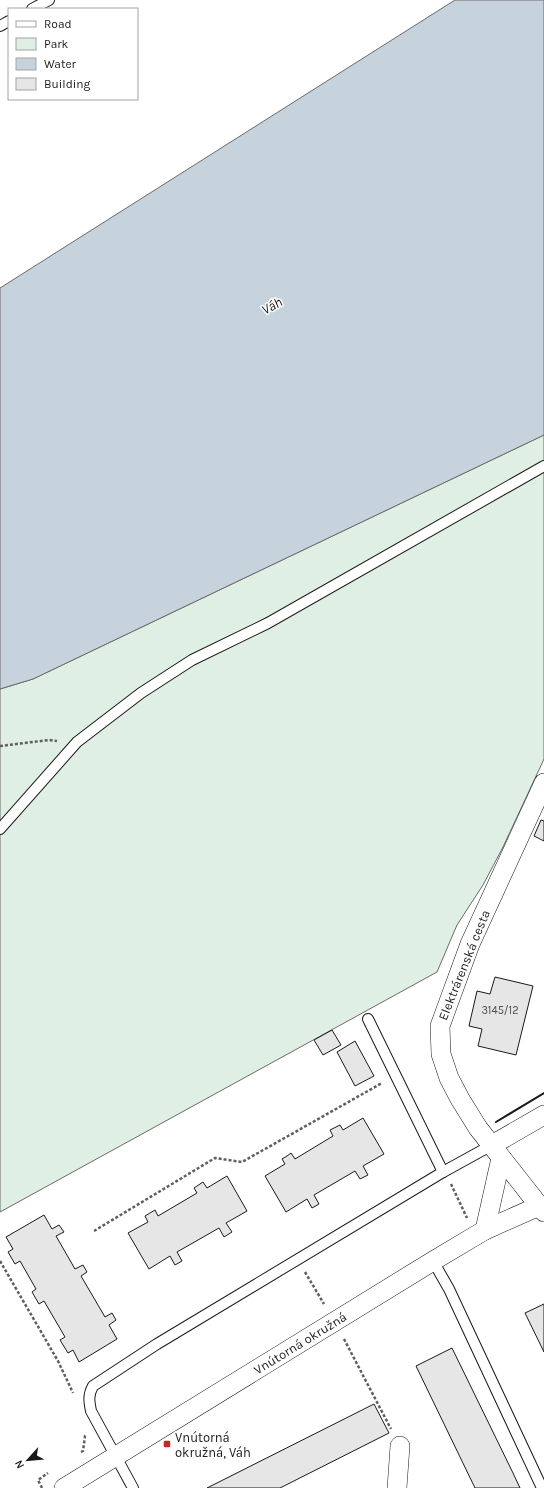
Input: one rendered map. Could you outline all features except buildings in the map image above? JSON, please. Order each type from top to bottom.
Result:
[{"type":"street","name":"Elektrárenská cesta","points":[[497,1152],[478,1128],[449,1078],[441,1054],[440,1026],[470,944],[544,784]]},
{"type":"street","points":[[485,1230],[497,1152],[544,1115]]},
{"type":"street","name":"Vnútorná okružná","points":[[64,1488],[485,1230],[542,1209],[497,1152]]},
{"type":"street","points":[[396,1488],[400,1446]]},
{"type":"lane","points":[[34,8],[48,0]]},
{"type":"lane","points":[[0,829],[77,742],[141,692],[192,660],[268,623],[544,466]]},
{"type":"lane","points":[[368,1019],[443,1172]]},
{"type":"lane","points":[[133,1488],[91,1411],[88,1400],[93,1386],[157,1344],[443,1172],[497,1152]]},
{"type":"lane","points":[[432,1262],[449,1289],[542,1488]]},
{"type":"path","points":[[0,746],[49,740],[77,742]]},
{"type":"path","points":[[94,1231],[215,1158],[242,1162],[396,1075]]},
{"type":"path","points":[[449,1180],[469,1222]]},
{"type":"path","points":[[298,1260],[352,1353],[400,1446]]},
{"type":"path","points":[[0,1261],[58,1361],[75,1397]]},
{"type":"path","points":[[78,1454],[83,1451],[85,1436],[100,1428]]},
{"type":"path","points":[[42,1488],[38,1480],[50,1472]]},
{"type":"green space","points":[[544,435],[544,759],[503,847],[483,885],[457,925],[437,972],[0,1212],[0,689],[33,679]]},
{"type":"water","name":"Váh","points":[[455,0],[544,0],[544,435],[33,679],[0,689],[0,288]]},
{"type":"wall","points":[[496,1122],[544,1093]]},
{"type":"place","name":"Vnútorná okružná, Váh","points":[[167,1444]]}]
